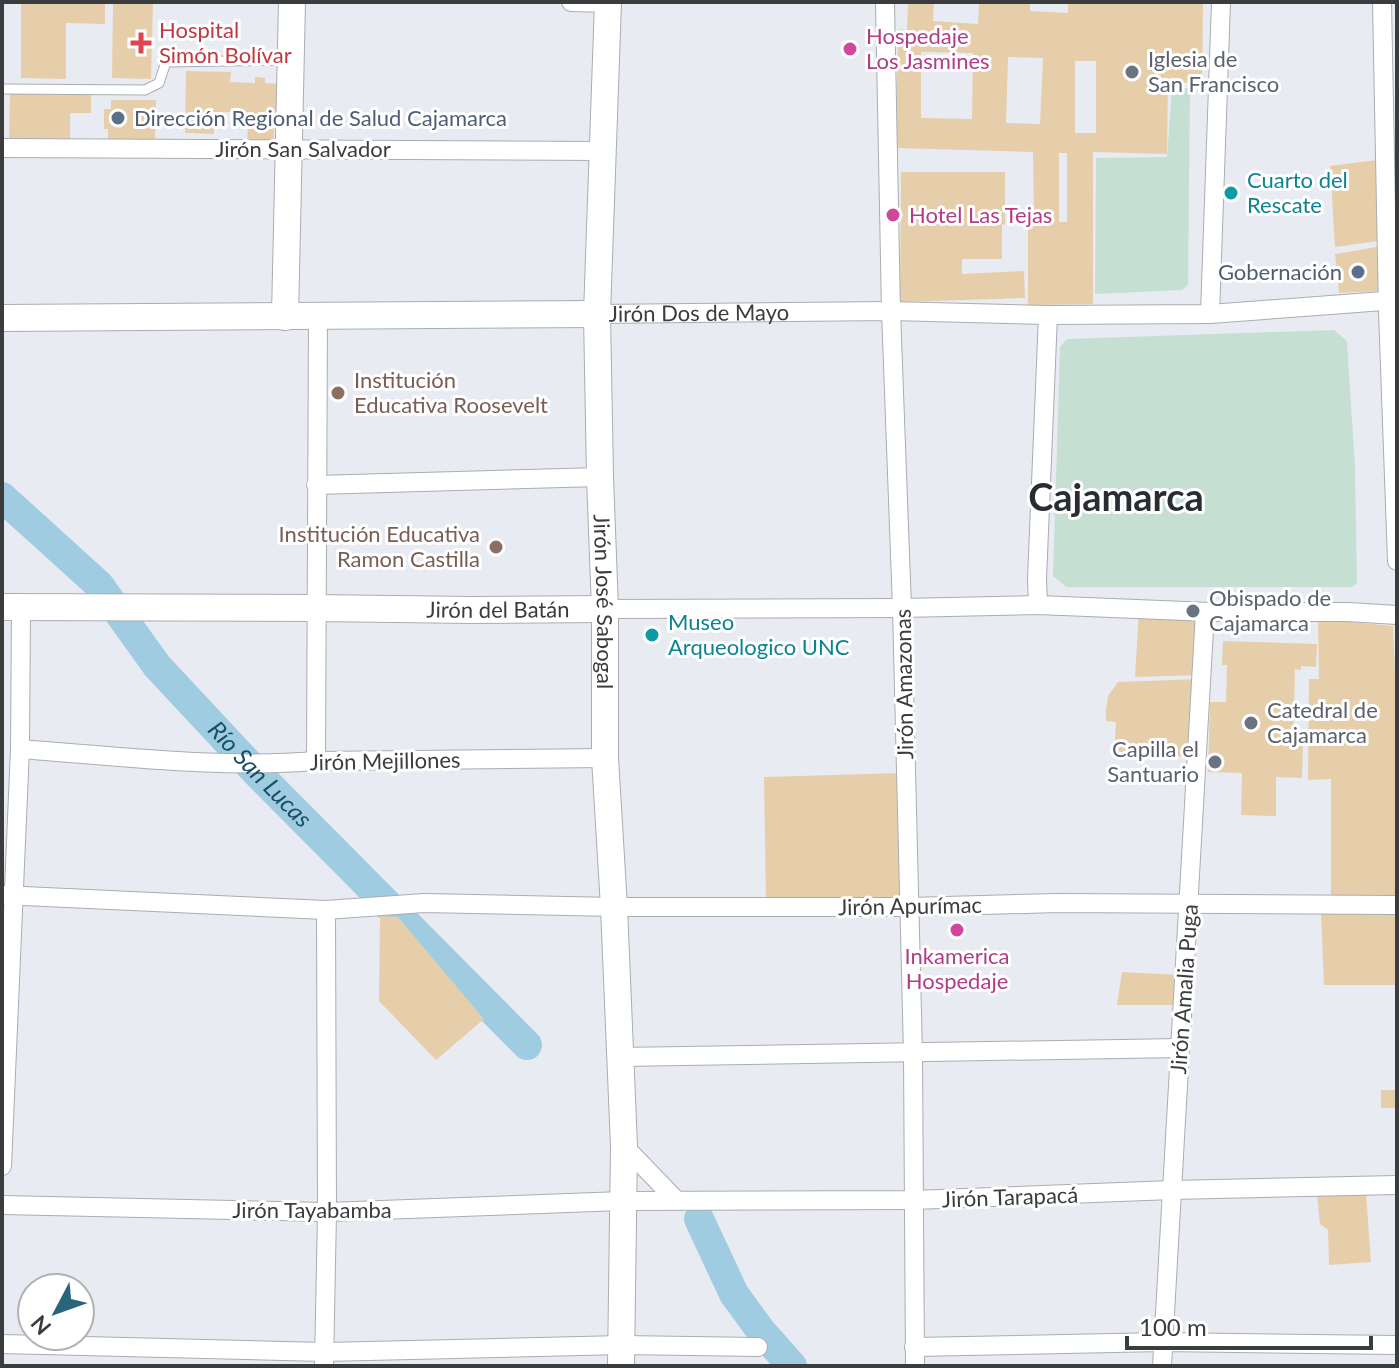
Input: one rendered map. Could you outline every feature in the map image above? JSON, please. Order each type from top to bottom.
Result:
[{"type":"street","points":[[285,317],[292,2]]},
{"type":"street","points":[[571,2],[608,3]]},
{"type":"street","name":"Jirón Amazonas","points":[[885,2],[913,1054],[914,1357]]},
{"type":"street","points":[[1210,314],[1221,2]]},
{"type":"street","points":[[1382,2],[1393,300],[1388,311],[1397,561]]},
{"type":"street","name":"Jirón José Sabogal","points":[[608,3],[597,314],[605,609],[605,758],[624,1146],[622,1355]]},
{"type":"street","name":"Jirón San Salvador","points":[[2,148],[603,151]]},
{"type":"street","name":"Jirón Dos de Mayo","points":[[2,318],[891,311],[1048,315],[1210,314],[1393,300]]},
{"type":"street","points":[[1038,605],[1048,315]]},
{"type":"street","points":[[316,761],[318,316]]},
{"type":"street","points":[[316,485],[600,477]]},
{"type":"street","name":"Jirón del Batán","points":[[11,607],[472,610],[1038,605],[1397,615]]},
{"type":"street","points":[[2,1166],[8,895],[20,749],[11,607]]},
{"type":"street","name":"Jirón Amalia Puga","points":[[1162,1366],[1205,612]]},
{"type":"street","name":"Jirón Mejillones","points":[[20,749],[277,765],[316,761],[605,758]]},
{"type":"street","points":[[8,895],[326,910],[324,1359]]},
{"type":"street","name":"Jirón Apurímac","points":[[326,910],[424,903],[614,907],[909,907],[1058,903],[1397,905]]},
{"type":"street","points":[[619,1057],[1180,1048]]},
{"type":"street","points":[[624,1146],[676,1200]]},
{"type":"street","name":"Jirón Tarapacá","points":[[622,1201],[913,1200],[1397,1185]]},
{"type":"street","name":"Jirón Tayabamba","points":[[2,1205],[327,1212],[622,1201]]},
{"type":"street","points":[[914,1357],[1162,1342],[1397,1345]]},
{"type":"street","points":[[2,1344],[324,1359],[622,1355],[758,1347]]},
{"type":"lane","points":[[2,89],[145,90],[159,83],[166,62],[289,60]]},
{"type":"green space","points":[[1172,88],[1190,88],[1188,285],[1182,290],[1095,294],[1096,158],[1167,157]]},
{"type":"green space","points":[[1334,330],[1347,341],[1355,468],[1357,583],[1352,587],[1066,587],[1053,576],[1060,347],[1067,339]]},
{"type":"building","points":[[21,2],[105,2],[105,24],[66,23],[66,79],[21,78]]},
{"type":"building","points":[[113,2],[153,2],[151,79],[112,78]]},
{"type":"building","points":[[908,2],[934,2],[933,21],[978,24],[979,2],[1030,2],[1030,11],[1068,13],[1068,2],[1203,2],[1202,83],[1168,83],[1167,154],[1093,152],[1093,304],[1028,305],[1028,220],[1034,220],[1033,152],[896,148],[898,29],[907,30]],"holes":[[[921,52],[973,53],[972,119],[921,118]],[[1008,57],[1043,58],[1040,124],[1006,123]],[[1075,61],[1096,61],[1096,133],[1075,133]],[[1059,153],[1067,153],[1067,222],[1059,222]]]},
{"type":"building","points":[[186,71],[231,72],[230,82],[255,83],[255,77],[265,78],[265,83],[279,84],[278,129],[274,129],[274,142],[247,141],[248,128],[241,127],[241,111],[214,113],[214,134],[185,133]]},
{"type":"building","points":[[10,93],[91,95],[91,113],[70,113],[70,141],[9,140]]},
{"type":"building","points":[[111,100],[156,100],[155,142],[108,141],[108,129],[104,129],[104,109],[111,109]]},
{"type":"building","points":[[1377,160],[1379,241],[1335,247],[1330,166]]},
{"type":"building","points":[[901,172],[1005,172],[1002,259],[962,259],[962,274],[1024,271],[1025,298],[900,302]]},
{"type":"building","name":"Gobernación","points":[[1377,247],[1379,291],[1339,293],[1335,254]]},
{"type":"building","name":"Obispado de Cajamarca","points":[[1139,610],[1205,612],[1202,675],[1135,677]]},
{"type":"building","points":[[1318,619],[1393,626],[1397,714],[1397,898],[1331,899],[1331,779],[1308,780],[1309,679],[1319,679]]},
{"type":"building","name":"Catedral de Cajamarca","points":[[1223,641],[1317,644],[1316,667],[1301,666],[1301,670],[1295,669],[1293,743],[1303,743],[1302,778],[1276,777],[1276,816],[1241,815],[1242,773],[1208,772],[1210,702],[1226,702],[1227,665],[1222,665]]},
{"type":"building","points":[[1202,679],[1198,757],[1114,755],[1116,722],[1106,721],[1106,710],[1108,696],[1118,682]]},
{"type":"building","points":[[901,773],[904,900],[766,901],[764,777]]},
{"type":"building","points":[[1397,911],[1397,985],[1324,985],[1321,913]]},
{"type":"building","points":[[380,916],[398,917],[484,1019],[436,1060],[379,1001]]},
{"type":"building","points":[[1122,972],[1179,975],[1176,1005],[1117,1005]]},
{"type":"building","points":[[1381,1090],[1397,1090],[1397,1108],[1381,1108]]},
{"type":"building","points":[[1366,1193],[1371,1262],[1329,1265],[1328,1230],[1320,1224],[1317,1195]]},
{"type":"waterway","name":"Río San Lucas","points":[[2,497],[99,585],[157,666],[257,773],[527,1045]]},
{"type":"waterway","name":"Río San Lucas","points":[[699,1219],[734,1294],[792,1366]]},
{"type":"place","name":"Hospital Simón Bolívar","points":[[141,43]]},
{"type":"place","name":"Hospedaje Los Jasmines","points":[[850,49]]},
{"type":"place","name":"Iglesia de San Francisco","points":[[1132,72]]},
{"type":"place","name":"Dirección Regional de Salud Cajamarca","points":[[118,118]]},
{"type":"place","name":"Cuarto del Rescate","points":[[1231,193]]},
{"type":"place","name":"Hotel Las Tejas","points":[[893,215]]},
{"type":"place","name":"Gobernación","points":[[1358,272]]},
{"type":"place","name":"Institución Educativa Roosevelt","points":[[338,393]]},
{"type":"place","name":"Institución Educativa Ramon Castilla","points":[[496,547]]},
{"type":"place","name":"Obispado de Cajamarca","points":[[1193,611]]},
{"type":"place","name":"Museo Arqueologico UNC","points":[[652,635]]},
{"type":"place","name":"Catedral de Cajamarca","points":[[1251,723]]},
{"type":"place","name":"Capilla el Santuario","points":[[1215,762]]},
{"type":"place","name":"Inkamerica Hospedaje","points":[[957,930]]},
{"type":"district","name":"Cajamarca","points":[[1116,498]]}]
